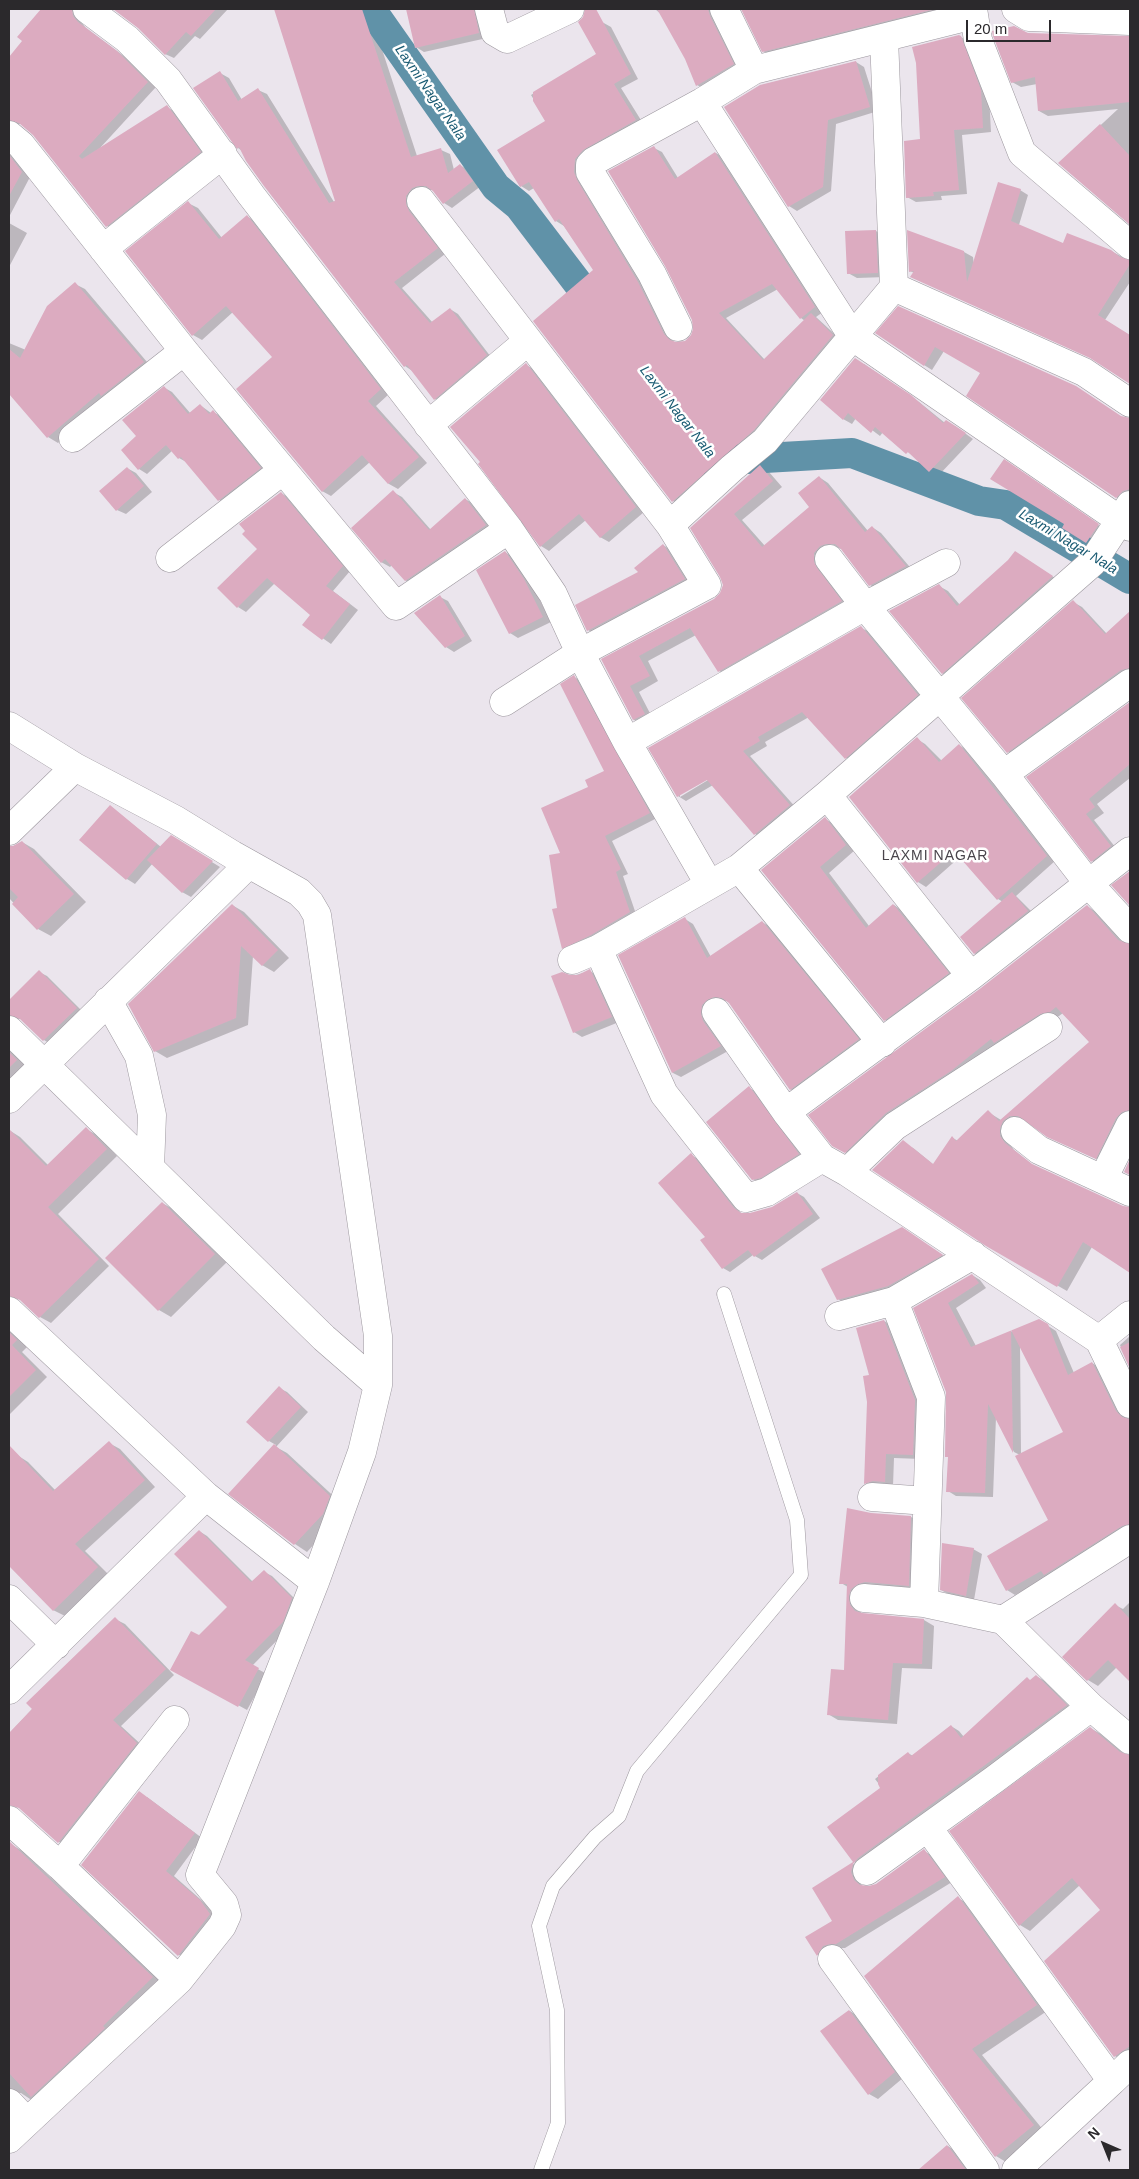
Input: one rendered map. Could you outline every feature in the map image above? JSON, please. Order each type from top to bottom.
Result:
[{"type":"street","points":[[87,9],[127,39],[168,80],[251,195],[509,529],[553,594],[580,652],[627,742],[709,884]]},
{"type":"street","points":[[489,9],[495,32],[507,39],[570,9]]},
{"type":"street","points":[[724,9],[754,70]]},
{"type":"street","points":[[1016,9],[1029,17],[1119,17]]},
{"type":"street","points":[[678,327],[652,274],[590,172],[590,165],[594,161],[702,102],[754,70],[884,38],[974,12],[978,40],[1022,153],[1130,245]]},
{"type":"street","points":[[670,525],[765,440],[894,287],[884,38]]},
{"type":"street","points":[[572,960],[598,949],[738,868],[827,795],[1098,555],[1127,517],[853,337],[702,102]]},
{"type":"street","points":[[9,135],[21,146],[282,471],[396,606],[509,529]]},
{"type":"street","points":[[103,249],[223,154]]},
{"type":"street","points":[[421,201],[670,525],[706,584],[580,652],[504,702]]},
{"type":"street","points":[[894,287],[1084,372],[1130,403]]},
{"type":"street","points":[[428,425],[528,341]]},
{"type":"street","points":[[73,438],[184,351]]},
{"type":"street","points":[[170,558],[282,471]]},
{"type":"street","points":[[828,559],[939,697],[1004,774],[1088,883],[1130,929]]},
{"type":"street","points":[[627,742],[865,606],[946,563]]},
{"type":"street","points":[[1004,774],[1130,683]]},
{"type":"street","points":[[9,726],[75,767],[176,820],[299,892],[310,902],[317,914],[378,1336],[378,1385],[362,1452],[315,1582],[200,1875],[224,1904],[227,1915],[222,1926],[179,1980],[15,2121]]},
{"type":"street","points":[[9,831],[75,767]]},
{"type":"street","points":[[827,795],[971,976]]},
{"type":"street","points":[[786,1112],[971,976],[1130,851]]},
{"type":"street","points":[[9,1099],[249,864]]},
{"type":"street","points":[[738,868],[882,1043]]},
{"type":"street","points":[[598,949],[664,1094],[746,1198],[767,1192],[822,1158]]},
{"type":"street","points":[[108,1000],[139,1056],[152,1115],[150,1168]]},
{"type":"street","points":[[716,1012],[786,1112],[822,1158],[847,1172],[1099,1340],[1130,1404]]},
{"type":"street","points":[[847,1172],[895,1126],[1048,1027]]},
{"type":"street","points":[[9,1030],[324,1338],[378,1385]]},
{"type":"street","points":[[1103,1179],[1130,1125]]},
{"type":"street","points":[[1015,1131],[1039,1150],[1130,1192]]},
{"type":"street","points":[[840,1316],[894,1301],[973,1255]]},
{"type":"street","points":[[894,1301],[931,1397],[924,1603]]},
{"type":"street","points":[[9,1311],[206,1496],[315,1582]]},
{"type":"street","points":[[1099,1340],[1130,1315]]},
{"type":"street","points":[[9,1690],[206,1496]]},
{"type":"street","points":[[872,1498],[927,1500]]},
{"type":"street","points":[[1003,1620],[1130,1539]]},
{"type":"street","points":[[864,1598],[924,1603],[1003,1620],[1091,1706],[1130,1740]]},
{"type":"street","points":[[9,1599],[56,1645]]},
{"type":"street","points":[[867,1871],[928,1828],[1091,1706]]},
{"type":"street","points":[[60,1866],[175,1720]]},
{"type":"street","points":[[9,1820],[179,1980]]},
{"type":"street","points":[[928,1828],[1121,2073],[1016,2170]]},
{"type":"street","points":[[832,1959],[985,2170]]},
{"type":"lane","points":[[541,2170],[558,2123],[557,2010],[539,1926],[553,1886],[595,1837],[619,1816],[637,1771],[801,1575],[796,1520],[724,1294]]},
{"type":"building","points":[[41,9],[72,9],[73,16],[78,22],[117,51],[148,82],[79,156],[82,159],[167,105],[201,152],[106,227],[33,135],[19,123],[9,120],[9,57],[22,41],[17,37]]},
{"type":"building","points":[[113,9],[216,9],[191,36],[186,32],[165,55],[138,28]]},
{"type":"building","points":[[274,9],[362,9],[411,157],[441,148],[448,173],[460,164],[473,181],[443,204],[433,191],[426,186],[412,188],[406,196],[406,204],[409,211],[438,248],[394,282],[430,323],[450,308],[487,355],[434,400],[407,365],[404,367],[264,186],[246,161],[239,147],[237,149],[193,88],[220,71],[238,101],[258,88],[329,203],[335,201]]},
{"type":"building","points":[[406,9],[474,9],[479,33],[415,48]]},
{"type":"building","points":[[585,9],[596,9],[631,74],[614,84],[636,120],[583,150],[575,159],[574,172],[638,282],[664,334],[670,340],[676,342],[685,341],[691,335],[693,329],[692,320],[665,266],[608,171],[654,146],[675,179],[715,152],[815,307],[800,319],[772,284],[719,313],[763,360],[811,313],[833,335],[754,430],[672,502],[533,321],[593,270],[559,219],[555,222],[529,182],[520,187],[497,150],[545,121],[533,101],[533,92],[596,54],[578,22],[583,17]]},
{"type":"building","points":[[657,9],[708,9],[734,64],[696,86],[685,59]]},
{"type":"building","points":[[741,9],[935,9],[762,52]]},
{"type":"building","points":[[1014,26],[1028,33],[1130,36],[1130,102],[1038,111],[1035,77],[1011,83],[993,36],[992,31]]},
{"type":"building","points":[[959,35],[981,90],[983,128],[954,130],[959,190],[933,192],[934,196],[906,198],[904,141],[920,139],[916,63],[912,47]]},
{"type":"building","points":[[856,61],[870,107],[828,120],[823,187],[788,207],[724,107],[760,85]]},
{"type":"building","points":[[1100,124],[1130,156],[1130,225],[1058,163]]},
{"type":"building","points":[[9,155],[22,172],[9,196]]},
{"type":"building","points":[[998,182],[1021,189],[1011,221],[1063,243],[1067,233],[1111,250],[1120,257],[1130,260],[1130,264],[1098,315],[1130,335],[1130,384],[1090,358],[910,277],[914,271],[909,272],[907,230],[964,251],[967,282]]},
{"type":"building","points":[[188,201],[219,239],[247,215],[381,389],[368,401],[419,457],[388,484],[362,455],[322,492],[236,389],[272,357],[226,306],[192,336],[125,251]]},
{"type":"building","points":[[876,230],[878,273],[847,274],[845,231]]},
{"type":"building","points":[[75,282],[144,362],[101,396],[99,393],[47,438],[9,394],[9,349],[20,358],[47,306]]},
{"type":"building","points":[[898,306],[1076,386],[1121,416],[1130,418],[1130,489],[1123,491],[1116,498],[966,396],[980,373],[935,347],[924,366],[875,333]]},
{"type":"building","points":[[855,358],[911,395],[943,423],[946,420],[966,433],[929,472],[908,452],[906,454],[875,427],[871,433],[848,413],[843,420],[820,400]]},
{"type":"building","points":[[526,363],[636,507],[600,538],[579,514],[540,547],[478,464],[480,462],[450,427]]},
{"type":"building","points":[[164,386],[188,414],[200,404],[209,414],[213,410],[261,468],[218,501],[181,457],[178,459],[166,445],[138,470],[121,450],[136,436],[122,420]]},
{"type":"building","points":[[1004,459],[1099,524],[1086,543],[1062,528],[1064,524],[990,479]]},
{"type":"building","points":[[760,465],[773,481],[734,514],[762,547],[809,507],[798,493],[819,476],[865,532],[872,526],[906,566],[869,586],[841,549],[835,544],[820,546],[814,553],[814,562],[842,601],[718,672],[690,628],[639,656],[650,676],[630,686],[645,714],[633,720],[601,659],[714,599],[720,593],[723,585],[720,577],[690,528]]},
{"type":"building","points":[[127,467],[144,486],[116,511],[99,491]]},
{"type":"building","points":[[393,490],[429,530],[465,498],[486,525],[405,581],[385,559],[381,563],[351,528]]},
{"type":"building","points":[[281,492],[343,566],[326,586],[350,604],[322,640],[302,625],[310,615],[267,578],[237,608],[217,588],[257,549],[242,534],[245,531],[239,524]]},
{"type":"building","points":[[663,544],[685,579],[587,631],[575,605],[638,572],[634,568]]},
{"type":"building","points":[[505,551],[524,579],[543,617],[509,634],[476,570]]},
{"type":"building","points":[[1015,551],[1053,576],[942,674],[889,611],[939,584],[957,606],[1008,560]]},
{"type":"building","points":[[440,595],[465,636],[445,648],[414,613]]},
{"type":"building","points":[[1073,600],[1105,634],[1130,611],[1130,668],[1121,670],[1007,753],[961,698]]},
{"type":"building","points":[[861,626],[918,695],[845,759],[802,712],[758,737],[760,741],[743,751],[790,805],[754,835],[707,780],[677,797],[648,748]]},
{"type":"building","points":[[574,675],[650,813],[605,836],[621,869],[616,872],[630,912],[591,935],[562,949],[552,909],[557,908],[549,855],[560,853],[541,808],[588,787],[585,780],[604,771],[560,684]]},
{"type":"building","points":[[1130,702],[1130,764],[1089,799],[1095,807],[1086,814],[1111,846],[1091,862],[1026,777]]},
{"type":"building","points":[[917,737],[939,762],[959,744],[1047,856],[997,900],[954,851],[917,883],[849,797]]},
{"type":"building","points":[[110,805],[157,844],[126,880],[79,840]]},
{"type":"building","points":[[825,817],[846,845],[820,867],[866,928],[893,904],[949,973],[884,1021],[761,870]]},
{"type":"building","points":[[171,835],[213,861],[182,893],[147,860]]},
{"type":"building","points":[[22,841],[74,894],[37,930],[12,904],[18,897],[9,888],[9,846]]},
{"type":"building","points":[[1130,871],[1130,906],[1111,885]]},
{"type":"building","points":[[1012,892],[1028,911],[974,954],[960,937]]},
{"type":"building","points":[[232,904],[278,950],[262,966],[241,946],[236,1018],[154,1052],[128,1004]]},
{"type":"building","points":[[1087,905],[1118,940],[1130,944],[1130,1110],[1122,1112],[1116,1118],[1096,1159],[1047,1137],[1018,1116],[1010,1116],[1003,1121],[1000,1128],[1000,1136],[1005,1143],[1032,1164],[1123,1206],[1130,1207],[1130,1273],[1083,1242],[1057,1287],[986,1246],[872,1170],[903,1140],[933,1164],[952,1136],[956,1141],[988,1110],[999,1121],[1089,1042],[1056,1007],[1050,1012],[1040,1014],[994,1043],[991,1039],[951,1071],[886,1113],[845,1153],[832,1146],[808,1115],[981,988]]},
{"type":"building","points":[[685,917],[707,958],[762,921],[859,1039],[790,1090],[729,1003],[722,998],[714,997],[702,1005],[701,1014],[703,1021],[721,1046],[672,1073],[618,955]]},
{"type":"building","points":[[590,969],[612,1017],[573,1033],[551,976],[562,972],[578,975]]},
{"type":"building","points":[[39,970],[77,1008],[43,1041],[20,1019],[9,1015],[9,1000]]},
{"type":"building","points":[[9,1052],[17,1060],[9,1068]]},
{"type":"building","points":[[749,1086],[799,1154],[761,1178],[752,1180],[706,1122]]},
{"type":"building","points":[[86,1127],[107,1149],[48,1207],[99,1259],[39,1318],[20,1300],[9,1296],[9,1129],[46,1166]]},
{"type":"building","points":[[691,1153],[734,1208],[741,1213],[750,1213],[772,1207],[797,1192],[813,1214],[754,1257],[748,1250],[722,1269],[700,1240],[705,1237],[658,1183]]},
{"type":"building","points":[[1130,1159],[1130,1175],[1124,1172]]},
{"type":"building","points":[[162,1202],[215,1254],[158,1311],[105,1258]]},
{"type":"building","points":[[902,1227],[943,1255],[888,1286],[837,1300],[821,1269]]},
{"type":"building","points":[[972,1274],[979,1283],[948,1303],[971,1347],[1011,1331],[1013,1453],[988,1404],[985,1493],[946,1492],[948,1457],[945,1457],[946,1392],[913,1308]]},
{"type":"building","points":[[1039,1319],[1048,1324],[1068,1375],[1092,1362],[1116,1411],[1122,1417],[1130,1419],[1130,1524],[1122,1526],[1044,1575],[1041,1571],[1006,1591],[987,1556],[1048,1520],[1015,1456],[1063,1432],[1011,1330]]},
{"type":"building","points":[[884,1320],[915,1400],[913,1455],[886,1454],[885,1482],[873,1481],[864,1484],[867,1402],[863,1376],[869,1375],[856,1328]]},
{"type":"building","points":[[9,1332],[17,1340],[12,1345],[36,1370],[9,1397]]},
{"type":"building","points":[[1130,1342],[1130,1369],[1120,1347]]},
{"type":"building","points":[[279,1386],[301,1407],[268,1442],[246,1422]]},
{"type":"building","points":[[109,1441],[145,1480],[75,1544],[98,1567],[53,1611],[9,1566],[9,1445],[53,1491]]},
{"type":"building","points":[[274,1444],[330,1496],[323,1514],[294,1545],[228,1494]]},
{"type":"building","points":[[847,1508],[871,1513],[911,1516],[909,1586],[865,1582],[851,1589],[849,1596],[850,1605],[855,1611],[924,1619],[922,1664],[893,1663],[888,1720],[827,1715],[831,1669],[844,1670],[847,1584],[839,1584]]},
{"type":"building","points":[[199,1530],[251,1582],[264,1570],[292,1598],[283,1622],[245,1660],[259,1668],[238,1707],[170,1670],[191,1631],[199,1635],[227,1607],[174,1554]]},
{"type":"building","points":[[942,1543],[974,1548],[966,1596],[940,1590]]},
{"type":"building","points":[[1115,1603],[1130,1619],[1130,1682],[1108,1660],[1087,1681],[1062,1657]]},
{"type":"building","points":[[115,1617],[166,1669],[113,1720],[137,1743],[58,1843],[19,1808],[9,1805],[9,1733],[32,1709],[26,1703]]},
{"type":"building","points":[[1036,1675],[1067,1705],[858,1858],[853,1864],[851,1872],[854,1880],[860,1885],[869,1886],[876,1884],[924,1849],[945,1877],[836,1944],[823,1946],[817,1956],[805,1937],[832,1921],[812,1888],[853,1862],[827,1827],[880,1788],[878,1775],[908,1752],[911,1756],[951,1725],[961,1738],[1027,1677],[1030,1680]]},
{"type":"building","points":[[1090,1727],[1120,1752],[1130,1755],[1130,2046],[1114,2057],[1044,1961],[1100,1910],[1072,1878],[1019,1926],[949,1831]]},
{"type":"building","points":[[139,1791],[195,1833],[166,1871],[200,1900],[210,1914],[178,1956],[81,1865]]},
{"type":"building","points":[[9,1841],[153,1977],[103,2026],[105,2028],[31,2097],[9,2073]]},
{"type":"building","points":[[958,1896],[1037,2005],[972,2049],[1034,2125],[995,2157],[864,1976]]},
{"type":"building","points":[[849,2010],[895,2072],[868,2095],[820,2031]]},
{"type":"building","points":[[947,2145],[966,2170],[918,2170]]},
{"type":"waterway","name":"Laxmi Nagar Nala","points":[[371,9],[496,187],[519,206],[602,315]]},
{"type":"waterway","name":"Laxmi Nagar Nala","points":[[691,434],[712,461],[852,453],[979,501],[1006,505],[1130,579]]},
{"type":"district","name":"LAXMI NAGAR","points":[[935,856]]}]
